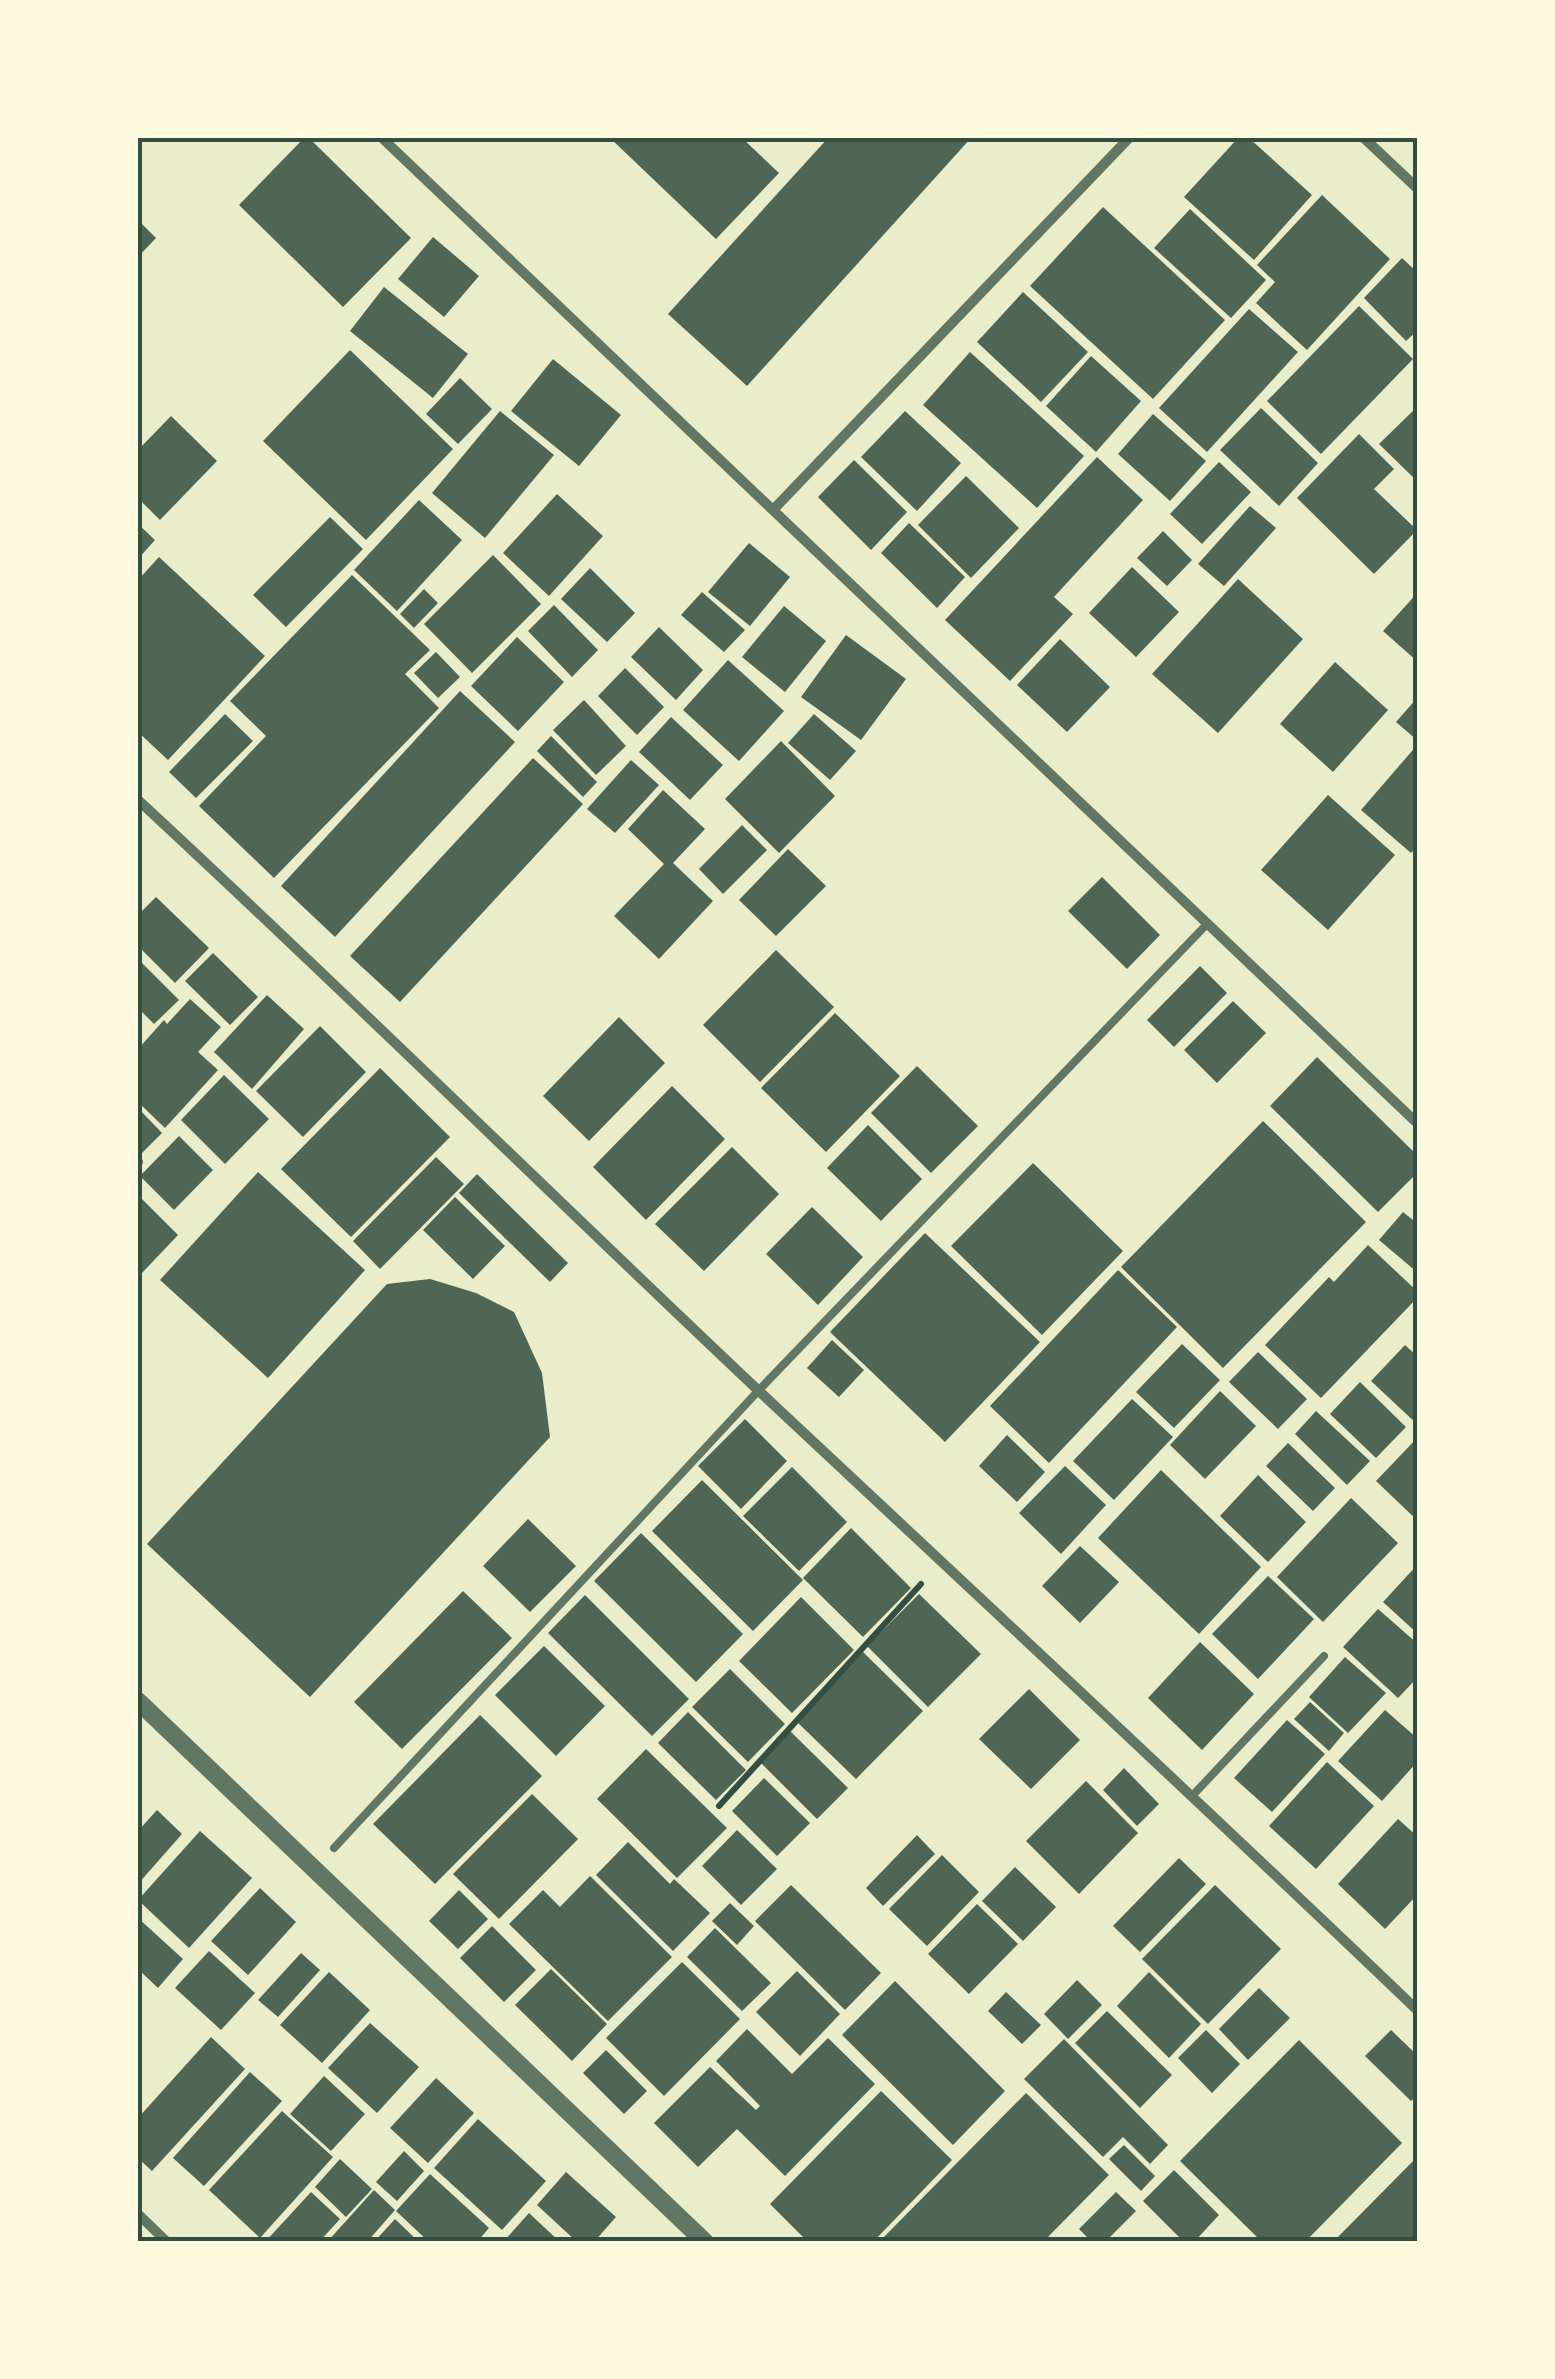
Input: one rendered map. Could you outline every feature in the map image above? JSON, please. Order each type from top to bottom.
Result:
[{"type":"street","points":[[382,138],[1418,1124]]},
{"type":"street","points":[[773,510],[1129,138]]},
{"type":"street","points":[[1364,138],[1418,189]]},
{"type":"street","points":[[138,800],[1418,2011]]},
{"type":"street","points":[[138,1701],[705,2242]]},
{"type":"street","points":[[138,2214],[167,2242]]},
{"type":"lane","points":[[334,1848],[759,1390],[1207,924]]},
{"type":"lane","points":[[1193,1796],[1324,1656]]},
{"type":"path","points":[[719,1806],[942,1560]]},
{"type":"building","points":[[304,138],[309,138],[411,238],[343,307],[239,205]]},
{"type":"building","points":[[610,138],[742,138],[779,173],[716,239]]},
{"type":"building","points":[[828,138],[971,138],[747,386],[668,314]]},
{"type":"building","points":[[1238,138],[1249,138],[1312,195],[1254,260],[1184,197]]},
{"type":"building","points":[[1322,195],[1390,259],[1307,350],[1256,303],[1275,282],[1257,265]]},
{"type":"building","points":[[1103,207],[1225,320],[1153,399],[1030,286]]},
{"type":"building","points":[[1190,209],[1266,280],[1231,318],[1154,248]]},
{"type":"building","points":[[138,220],[156,238],[138,257]]},
{"type":"building","points":[[433,237],[479,276],[444,317],[398,279]]},
{"type":"building","points":[[1402,258],[1418,273],[1418,330],[1406,341],[1364,298]]},
{"type":"building","points":[[384,287],[468,354],[433,398],[350,331]]},
{"type":"building","points":[[1023,292],[1088,352],[1041,402],[977,342]]},
{"type":"building","points":[[1359,306],[1413,359],[1321,454],[1267,401]]},
{"type":"building","points":[[1249,309],[1298,352],[1207,452],[1159,408]]},
{"type":"building","points":[[350,350],[453,449],[366,540],[263,441]]},
{"type":"building","points":[[970,352],[1084,456],[1037,508],[923,405]]},
{"type":"building","points":[[1091,356],[1141,401],[1096,452],[1046,406]]},
{"type":"building","points":[[553,359],[621,415],[579,466],[511,411]]},
{"type":"building","points":[[460,378],[492,409],[458,444],[426,414]]},
{"type":"building","points":[[1418,406],[1418,482],[1379,444]]},
{"type":"building","points":[[1261,408],[1318,463],[1279,506],[1220,450]]},
{"type":"building","points":[[500,411],[554,455],[485,538],[432,493]]},
{"type":"building","points":[[905,411],[961,463],[917,511],[861,457]]},
{"type":"building","points":[[1153,414],[1206,461],[1170,501],[1118,454]]},
{"type":"building","points":[[171,416],[217,461],[160,520],[138,498],[138,450]]},
{"type":"building","points":[[1359,434],[1394,469],[1374,489],[1417,530],[1374,574],[1297,498]]},
{"type":"building","points":[[1097,457],[1143,500],[1054,597],[1073,614],[1010,681],[945,620]]},
{"type":"building","points":[[854,460],[907,512],[871,550],[818,497]]},
{"type":"building","points":[[1219,462],[1251,492],[1202,544],[1170,514]]},
{"type":"building","points":[[966,476],[1019,528],[971,578],[918,525]]},
{"type":"building","points":[[557,494],[603,536],[549,596],[503,553]]},
{"type":"building","points":[[419,500],[462,540],[397,611],[354,570]]},
{"type":"building","points":[[1250,506],[1276,528],[1224,586],[1198,564]]},
{"type":"building","points":[[330,517],[363,549],[286,627],[253,595]]},
{"type":"building","points":[[909,523],[965,577],[937,608],[881,553]]},
{"type":"building","points":[[138,524],[155,540],[138,559]]},
{"type":"building","points":[[1163,531],[1192,560],[1167,586],[1137,558]]},
{"type":"building","points":[[749,543],[790,577],[750,626],[708,592]]},
{"type":"building","points":[[493,555],[541,604],[472,673],[424,624]]},
{"type":"building","points":[[159,557],[265,656],[168,760],[138,732],[138,580]]},
{"type":"building","points":[[1132,567],[1179,612],[1136,657],[1089,613]]},
{"type":"building","points":[[590,568],[635,613],[607,642],[561,599]]},
{"type":"building","points":[[352,575],[430,650],[405,674],[439,708],[274,878],[199,806],[266,736],[230,701]]},
{"type":"building","points":[[1238,579],[1303,639],[1218,733],[1152,674]]},
{"type":"building","points":[[424,589],[438,603],[414,628],[400,614]]},
{"type":"building","points":[[702,592],[745,630],[724,652],[681,615]]},
{"type":"building","points":[[1418,592],[1418,662],[1383,631]]},
{"type":"building","points":[[554,605],[598,650],[572,677],[528,631]]},
{"type":"building","points":[[784,606],[826,641],[785,692],[742,657]]},
{"type":"building","points":[[659,627],[703,670],[676,700],[631,657]]},
{"type":"building","points":[[846,635],[906,679],[861,740],[801,697]]},
{"type":"building","points":[[517,637],[564,682],[518,731],[471,686]]},
{"type":"building","points":[[1060,639],[1110,687],[1067,732],[1017,685]]},
{"type":"building","points":[[436,652],[460,677],[438,698],[414,673]]},
{"type":"building","points":[[728,660],[784,711],[739,761],[683,710]]},
{"type":"building","points":[[1335,662],[1388,710],[1333,772],[1280,724]]},
{"type":"building","points":[[625,668],[664,707],[637,735],[598,696]]},
{"type":"building","points":[[460,691],[515,742],[335,937],[281,886]]},
{"type":"building","points":[[1418,697],[1418,741],[1396,722]]},
{"type":"building","points":[[584,700],[626,746],[596,775],[553,730]]},
{"type":"building","points":[[225,714],[253,741],[196,798],[169,772]]},
{"type":"building","points":[[814,714],[856,751],[830,780],[788,743]]},
{"type":"building","points":[[671,717],[723,765],[690,800],[639,752]]},
{"type":"building","points":[[551,736],[597,782],[583,797],[537,751]]},
{"type":"building","points":[[781,741],[835,796],[779,853],[725,799]]},
{"type":"building","points":[[1418,744],[1418,845],[1411,853],[1361,810]]},
{"type":"building","points":[[533,758],[583,804],[400,1002],[350,956]]},
{"type":"building","points":[[631,760],[659,785],[615,833],[587,809]]},
{"type":"building","points":[[663,790],[705,829],[673,863],[713,901],[659,959],[614,916],[664,864],[628,829]]},
{"type":"building","points":[[1328,795],[1395,855],[1328,930],[1261,870]]},
{"type":"building","points":[[742,825],[767,850],[723,894],[699,869]]},
{"type":"building","points":[[788,849],[826,886],[776,936],[739,900]]},
{"type":"building","points":[[1102,877],[1160,935],[1127,969],[1068,911]]},
{"type":"building","points":[[156,897],[209,948],[175,983],[138,946],[138,915]]},
{"type":"building","points":[[776,950],[834,1007],[760,1082],[703,1025]]},
{"type":"building","points":[[213,953],[258,997],[230,1025],[185,981]]},
{"type":"building","points":[[138,959],[179,1000],[154,1024],[138,1008]]},
{"type":"building","points":[[1200,966],[1227,993],[1174,1047],[1147,1020]]},
{"type":"building","points":[[267,995],[304,1029],[252,1089],[214,1052]]},
{"type":"building","points":[[190,999],[221,1027],[198,1052],[218,1070],[165,1128],[138,1102],[138,1049]]},
{"type":"building","points":[[1233,1001],[1266,1033],[1217,1083],[1184,1050]]},
{"type":"building","points":[[835,1013],[900,1076],[826,1152],[761,1088]]},
{"type":"building","points":[[619,1017],[665,1063],[589,1141],[543,1096]]},
{"type":"building","points":[[320,1026],[366,1072],[303,1137],[256,1091]]},
{"type":"building","points":[[1317,1057],[1418,1156],[1418,1172],[1378,1212],[1270,1106]]},
{"type":"building","points":[[917,1066],[978,1126],[931,1173],[871,1113]]},
{"type":"building","points":[[380,1068],[450,1137],[351,1237],[281,1169]]},
{"type":"building","points":[[224,1075],[269,1119],[225,1164],[181,1120]]},
{"type":"building","points":[[672,1086],[725,1139],[646,1220],[593,1167]]},
{"type":"building","points":[[138,1108],[162,1133],[138,1157]]},
{"type":"building","points":[[1263,1121],[1366,1222],[1223,1368],[1121,1267]]},
{"type":"building","points":[[868,1125],[922,1179],[881,1221],[827,1168]]},
{"type":"building","points":[[179,1136],[213,1170],[174,1210],[140,1176]]},
{"type":"building","points":[[732,1147],[779,1194],[704,1271],[655,1224]]},
{"type":"building","points":[[436,1157],[464,1184],[380,1269],[353,1241]]},
{"type":"building","points":[[1033,1163],[1123,1251],[1042,1335],[951,1246]]},
{"type":"building","points":[[258,1172],[365,1270],[268,1378],[160,1280]]},
{"type":"building","points":[[477,1174],[568,1263],[550,1282],[459,1193]]},
{"type":"building","points":[[138,1195],[178,1235],[142,1273],[138,1268]]},
{"type":"building","points":[[455,1197],[505,1246],[473,1279],[423,1230]]},
{"type":"building","points":[[812,1207],[863,1257],[818,1305],[766,1254]]},
{"type":"building","points":[[1403,1212],[1418,1224],[1418,1273],[1379,1240]]},
{"type":"building","points":[[925,1233],[1040,1342],[945,1442],[830,1332]]},
{"type":"building","points":[[1368,1245],[1418,1292],[1418,1297],[1321,1398],[1265,1345],[1329,1277],[1334,1282]]},
{"type":"building","points":[[1118,1270],[1177,1327],[1049,1463],[990,1406]]},
{"type":"building","points":[[430,1279],[476,1293],[514,1312],[542,1373],[550,1437],[310,1697],[147,1544],[387,1284]]},
{"type":"building","points":[[832,1340],[864,1370],[839,1397],[807,1368]]},
{"type":"building","points":[[1182,1344],[1220,1380],[1174,1428],[1136,1392]]},
{"type":"building","points":[[1405,1345],[1418,1357],[1418,1425],[1371,1381]]},
{"type":"building","points":[[1258,1352],[1307,1399],[1278,1429],[1229,1382]]},
{"type":"building","points":[[1360,1382],[1406,1427],[1376,1458],[1330,1414]]},
{"type":"building","points":[[1220,1391],[1256,1426],[1205,1479],[1170,1445]]},
{"type":"building","points":[[1132,1399],[1173,1437],[1114,1500],[1073,1461]]},
{"type":"building","points":[[1316,1411],[1370,1461],[1347,1485],[1295,1434]]},
{"type":"building","points":[[745,1419],[787,1461],[741,1509],[698,1466]]},
{"type":"building","points":[[1007,1435],[1045,1472],[1017,1502],[979,1466]]},
{"type":"building","points":[[1418,1437],[1418,1521],[1376,1481]]},
{"type":"building","points":[[1288,1443],[1335,1488],[1313,1511],[1266,1466]]},
{"type":"building","points":[[1065,1466],[1106,1505],[1061,1554],[1019,1513]]},
{"type":"building","points":[[792,1467],[847,1522],[799,1571],[743,1516]]},
{"type":"building","points":[[1161,1470],[1261,1567],[1199,1634],[1098,1538]]},
{"type":"building","points":[[1258,1475],[1306,1522],[1268,1562],[1220,1516]]},
{"type":"building","points":[[702,1480],[803,1580],[753,1631],[652,1531]]},
{"type":"building","points":[[1351,1498],[1398,1543],[1323,1622],[1277,1577]]},
{"type":"building","points":[[528,1519],[576,1566],[530,1612],[483,1566]]},
{"type":"building","points":[[851,1528],[911,1588],[863,1637],[803,1578]]},
{"type":"building","points":[[641,1533],[743,1634],[696,1682],[594,1581]]},
{"type":"building","points":[[1080,1546],[1119,1582],[1080,1623],[1042,1586]]},
{"type":"building","points":[[1418,1564],[1418,1634],[1383,1602]]},
{"type":"building","points":[[1268,1576],[1314,1619],[1258,1679],[1212,1634]]},
{"type":"building","points":[[463,1591],[512,1638],[402,1749],[354,1702]]},
{"type":"building","points":[[919,1594],[981,1654],[928,1707],[867,1646]]},
{"type":"building","points":[[585,1595],[689,1699],[652,1736],[548,1633]]},
{"type":"building","points":[[801,1597],[854,1650],[792,1713],[739,1661]]},
{"type":"building","points":[[1378,1609],[1418,1644],[1418,1677],[1398,1698],[1343,1647]]},
{"type":"building","points":[[1200,1642],[1254,1694],[1202,1750],[1148,1698]]},
{"type":"building","points":[[544,1646],[605,1706],[556,1756],[495,1695]]},
{"type":"building","points":[[863,1652],[923,1711],[856,1779],[796,1721]]},
{"type":"building","points":[[1345,1657],[1386,1693],[1348,1733],[1309,1697]]},
{"type":"building","points":[[730,1669],[785,1724],[748,1762],[692,1707]]},
{"type":"building","points":[[1029,1689],[1080,1740],[1031,1789],[979,1739]]},
{"type":"building","points":[[1310,1702],[1344,1733],[1329,1751],[1294,1719]]},
{"type":"building","points":[[1385,1710],[1418,1739],[1418,1761],[1382,1801],[1338,1761]]},
{"type":"building","points":[[688,1712],[746,1770],[716,1800],[658,1743]]},
{"type":"building","points":[[480,1715],[542,1776],[435,1884],[373,1824]]},
{"type":"building","points":[[1287,1720],[1325,1754],[1272,1812],[1234,1778]]},
{"type":"building","points":[[790,1731],[848,1788],[817,1819],[759,1761]]},
{"type":"building","points":[[646,1749],[727,1828],[677,1878],[597,1799]]},
{"type":"building","points":[[1327,1762],[1374,1806],[1316,1869],[1269,1826]]},
{"type":"building","points":[[1124,1768],[1159,1804],[1137,1826],[1103,1790]]},
{"type":"building","points":[[764,1778],[810,1823],[777,1856],[732,1811]]},
{"type":"building","points":[[1086,1781],[1138,1833],[1079,1894],[1026,1841]]},
{"type":"building","points":[[532,1794],[578,1839],[499,1919],[453,1874]]},
{"type":"building","points":[[157,1810],[182,1834],[138,1884],[138,1831]]},
{"type":"building","points":[[1398,1819],[1418,1837],[1418,1894],[1385,1929],[1338,1884]]},
{"type":"building","points":[[737,1830],[777,1869],[741,1905],[702,1866]]},
{"type":"building","points":[[200,1831],[252,1878],[189,1948],[138,1900]]},
{"type":"building","points":[[917,1835],[935,1854],[883,1906],[866,1888]]},
{"type":"building","points":[[628,1842],[670,1884],[674,1879],[710,1913],[673,1951],[596,1875]]},
{"type":"building","points":[[942,1855],[979,1892],[927,1946],[889,1909]]},
{"type":"building","points":[[1179,1858],[1206,1884],[1140,1952],[1113,1926]]},
{"type":"building","points":[[1015,1867],[1056,1907],[1023,1941],[982,1901]]},
{"type":"building","points":[[590,1876],[672,1957],[608,2021],[509,1924],[543,1890],[560,1907]]},
{"type":"building","points":[[791,1885],[881,1973],[845,2010],[755,1921]]},
{"type":"building","points":[[1215,1885],[1281,1949],[1208,2024],[1142,1959]]},
{"type":"building","points":[[260,1888],[296,1922],[248,1975],[211,1941]]},
{"type":"building","points":[[459,1890],[488,1919],[458,1949],[429,1921]]},
{"type":"building","points":[[730,1903],[754,1926],[737,1945],[712,1921]]},
{"type":"building","points":[[977,1904],[1018,1944],[969,1994],[928,1954]]},
{"type":"building","points":[[138,1918],[183,1959],[158,1988],[138,1969]]},
{"type":"building","points":[[492,1926],[536,1970],[504,2002],[460,1958]]},
{"type":"building","points":[[715,1928],[771,1983],[742,2011],[687,1957]]},
{"type":"building","points":[[209,1951],[255,1993],[221,2030],[175,1988]]},
{"type":"building","points":[[301,1953],[320,1970],[278,2017],[258,2000]]},
{"type":"building","points":[[682,1962],[740,2019],[664,2096],[606,2038]]},
{"type":"building","points":[[551,1969],[607,2024],[572,2061],[515,2005]]},
{"type":"building","points":[[797,1971],[840,2014],[800,2056],[756,2012]]},
{"type":"building","points":[[329,1972],[370,2010],[322,2063],[280,2025]]},
{"type":"building","points":[[1149,1972],[1201,2024],[1169,2058],[1117,2006]]},
{"type":"building","points":[[1077,1980],[1102,2005],[1068,2039],[1044,2014]]},
{"type":"building","points":[[895,1981],[1005,2091],[953,2145],[842,2035]]},
{"type":"building","points":[[1259,1988],[1290,2018],[1248,2060],[1219,2029]]},
{"type":"building","points":[[1006,1992],[1041,2025],[1022,2044],[988,2011]]},
{"type":"building","points":[[1107,2011],[1172,2075],[1140,2108],[1075,2043]]},
{"type":"building","points":[[370,2023],[419,2067],[377,2113],[328,2068]]},
{"type":"building","points":[[747,2029],[792,2074],[828,2038],[875,2084],[785,2176],[737,2129],[698,2167],[654,2123],[710,2067],[756,2110],[760,2106],[716,2061]]},
{"type":"building","points":[[1206,2030],[1240,2064],[1212,2093],[1178,2058]]},
{"type":"building","points":[[1391,2030],[1418,2056],[1418,2094],[1411,2101],[1365,2056]]},
{"type":"building","points":[[211,2037],[245,2069],[152,2171],[138,2158],[138,2118]]},
{"type":"building","points":[[1064,2039],[1168,2145],[1150,2164],[1123,2137],[1103,2157],[1024,2079]]},
{"type":"building","points":[[1299,2040],[1402,2143],[1305,2242],[1262,2242],[1180,2161]]},
{"type":"building","points":[[606,2050],[647,2091],[624,2114],[583,2073]]},
{"type":"building","points":[[250,2072],[282,2101],[204,2186],[173,2158]]},
{"type":"building","points":[[324,2076],[365,2114],[331,2151],[290,2114]]},
{"type":"building","points":[[436,2078],[474,2113],[428,2163],[390,2128]]},
{"type":"building","points":[[881,2091],[952,2160],[873,2242],[808,2242],[770,2204]]},
{"type":"building","points":[[1026,2093],[1109,2175],[1043,2242],[879,2242]]},
{"type":"building","points":[[282,2111],[333,2157],[260,2238],[209,2190]]},
{"type":"building","points":[[478,2119],[546,2181],[502,2230],[434,2168]]},
{"type":"building","points":[[1124,2145],[1155,2176],[1141,2191],[1109,2159]]},
{"type":"building","points":[[404,2151],[424,2171],[397,2201],[376,2182]]},
{"type":"building","points":[[1418,2156],[1418,2242],[1333,2242]]},
{"type":"building","points":[[340,2159],[372,2189],[346,2217],[315,2187]]},
{"type":"building","points":[[1174,2170],[1219,2215],[1194,2242],[1184,2242],[1143,2201]]},
{"type":"building","points":[[566,2172],[616,2217],[594,2242],[577,2242],[537,2205]]},
{"type":"building","points":[[430,2174],[489,2228],[477,2242],[429,2242],[396,2211]]},
{"type":"building","points":[[374,2190],[395,2210],[367,2242],[327,2242]]},
{"type":"building","points":[[311,2192],[340,2219],[319,2242],[265,2242]]},
{"type":"building","points":[[1116,2192],[1136,2211],[1105,2242],[1092,2242],[1079,2229]]},
{"type":"building","points":[[529,2213],[560,2242],[503,2242]]},
{"type":"building","points":[[395,2219],[419,2242],[374,2242]]}]
